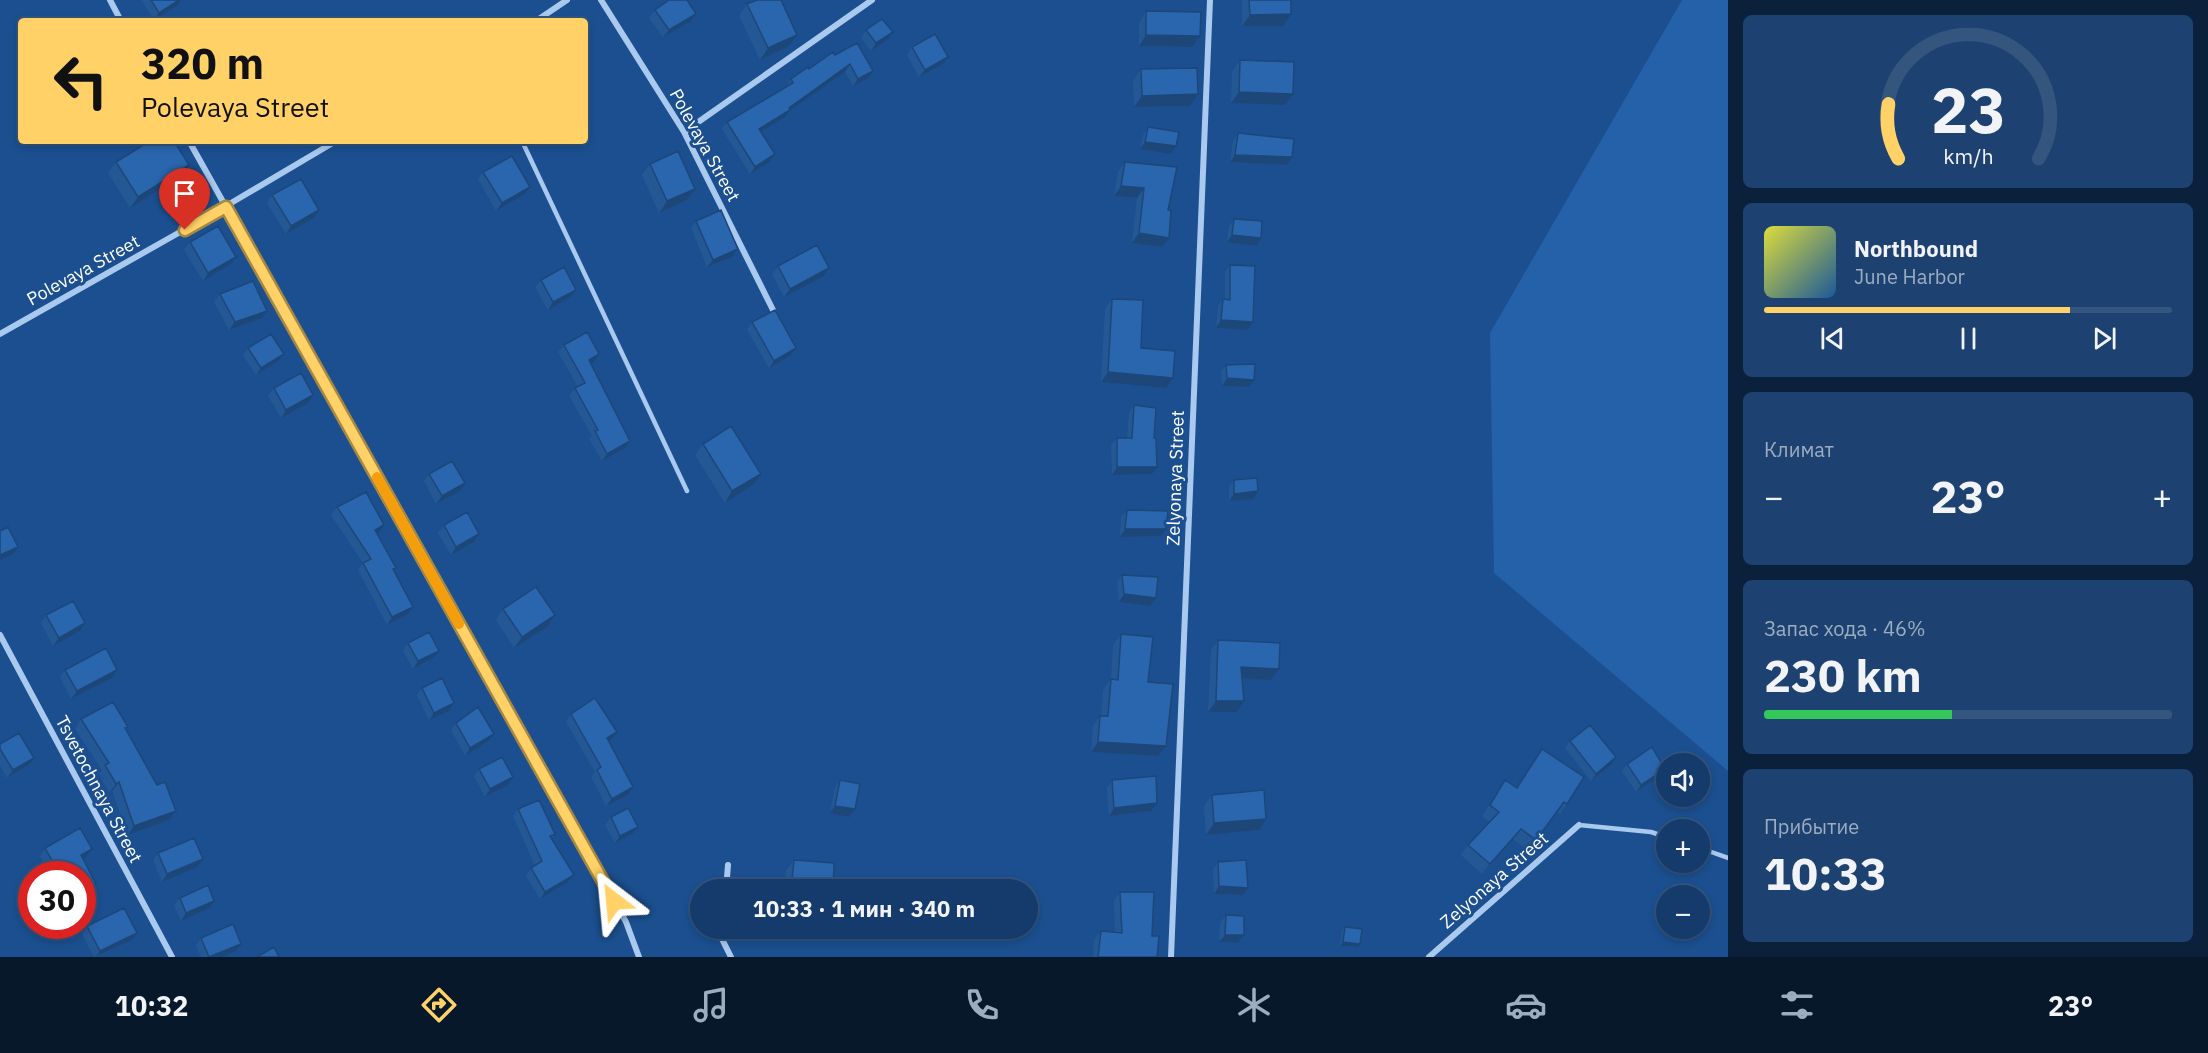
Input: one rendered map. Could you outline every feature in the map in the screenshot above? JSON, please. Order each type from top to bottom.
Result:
[{"type":"street","points":[[110,0],[120,18]]},
{"type":"street","points":[[540,18],[567,0]]},
{"type":"street","name":"Polevaya Street","points":[[601,0],[684,132],[773,310]]},
{"type":"street","points":[[684,132],[872,0]]},
{"type":"street","name":"Zelyonaya Street","points":[[1171,957],[1210,0]]},
{"type":"street","points":[[191,144],[626,921],[639,957]]},
{"type":"street","name":"Polevaya Street","points":[[0,334],[226,207],[331,144]]},
{"type":"street","name":"Tsvetochnaya Street","points":[[0,635],[172,957]]},
{"type":"street","name":"Zelyonaya Street","points":[[1429,957],[1579,825]]},
{"type":"street","points":[[727,879],[728,865]]},
{"type":"street","points":[[722,939],[730,957]]},
{"type":"lane","points":[[523,144],[687,491]]},
{"type":"lane","points":[[1579,825],[1656,834]]},
{"type":"lane","points":[[1710,852],[1728,858]]},
{"type":"shaded area","points":[[1682,0],[1728,0],[1728,771],[1710,756],[1710,753],[1707,753],[1494,573],[1490,333]]},
{"type":"building","points":[[151,0],[179,0],[159,13]]},
{"type":"building","points":[[669,0],[687,0],[696,14],[669,30],[655,10]]},
{"type":"building","points":[[757,0],[781,0],[797,35],[768,48],[747,4]]},
{"type":"building","points":[[1249,0],[1291,0],[1291,14],[1250,15]]},
{"type":"building","points":[[1146,11],[1201,12],[1200,36],[1146,35]]},
{"type":"building","points":[[882,19],[893,32],[876,43],[866,30]]},
{"type":"building","points":[[935,34],[948,57],[925,70],[912,47]]},
{"type":"building","points":[[857,43],[873,71],[858,79],[850,64],[789,108],[790,110],[759,129],[775,154],[755,167],[727,122],[793,83],[791,79],[808,67],[809,69],[833,52],[835,55]]},
{"type":"building","points":[[1240,60],[1294,62],[1293,94],[1239,92]]},
{"type":"building","points":[[1197,68],[1198,94],[1142,96],[1141,69]]},
{"type":"building","points":[[1148,127],[1179,132],[1176,146],[1145,142]]},
{"type":"building","points":[[1238,133],[1294,139],[1292,157],[1235,155]]},
{"type":"building","points":[[145,144],[176,144],[189,165],[138,197],[116,162]]},
{"type":"building","points":[[678,151],[695,189],[667,201],[650,164]]},
{"type":"building","points":[[512,156],[530,187],[502,203],[483,172]]},
{"type":"building","points":[[1125,162],[1177,167],[1168,210],[1171,210],[1169,238],[1139,233],[1144,188],[1121,186]]},
{"type":"building","points":[[301,179],[319,210],[291,226],[272,195]]},
{"type":"building","points":[[721,210],[738,249],[713,260],[696,221]]},
{"type":"building","points":[[1234,219],[1262,221],[1261,238],[1232,235]]},
{"type":"building","points":[[218,226],[236,257],[208,273],[190,242]]},
{"type":"building","points":[[817,245],[829,268],[790,289],[778,266]]},
{"type":"building","points":[[1230,265],[1255,266],[1253,322],[1221,320],[1223,299],[1230,300]]},
{"type":"building","points":[[564,267],[576,290],[553,302],[541,280]]},
{"type":"building","points":[[253,281],[267,311],[235,322],[220,294]]},
{"type":"building","points":[[1112,299],[1143,300],[1141,348],[1175,351],[1173,378],[1108,372]]},
{"type":"building","points":[[775,310],[796,348],[774,361],[752,322]]},
{"type":"building","points":[[587,332],[599,354],[589,360],[630,441],[607,454],[595,431],[598,430],[575,388],[585,383],[564,345]]},
{"type":"building","points":[[271,334],[284,354],[261,368],[248,348]]},
{"type":"building","points":[[1255,364],[1254,380],[1227,378],[1226,365]]},
{"type":"building","points":[[301,373],[313,395],[286,410],[274,388]]},
{"type":"building","points":[[1134,405],[1156,408],[1154,438],[1156,438],[1157,467],[1117,467],[1117,438],[1132,438]]},
{"type":"building","points":[[731,426],[761,474],[732,491],[703,444]]},
{"type":"building","points":[[452,461],[465,483],[442,496],[429,474]]},
{"type":"building","points":[[1257,478],[1258,491],[1234,494],[1234,480]]},
{"type":"building","points":[[366,492],[384,525],[375,530],[396,568],[393,569],[413,607],[392,617],[363,563],[371,559],[337,507]]},
{"type":"building","points":[[1127,510],[1168,511],[1166,529],[1125,529]]},
{"type":"building","points":[[467,512],[479,534],[456,547],[444,525]]},
{"type":"building","points":[[8,527],[18,547],[0,555],[0,531]]},
{"type":"building","points":[[1122,575],[1158,577],[1156,598],[1124,594]]},
{"type":"building","points":[[536,587],[555,615],[522,637],[503,609]]},
{"type":"building","points":[[73,601],[85,623],[59,638],[46,615]]},
{"type":"building","points":[[429,632],[439,651],[418,661],[408,643]]},
{"type":"building","points":[[1121,634],[1153,637],[1148,682],[1173,684],[1166,746],[1098,742],[1100,716],[1108,716],[1111,679],[1118,680]]},
{"type":"building","points":[[1218,640],[1280,643],[1279,669],[1241,667],[1244,701],[1216,701]]},
{"type":"building","points":[[106,648],[117,670],[77,691],[65,670]]},
{"type":"building","points":[[442,678],[454,703],[434,713],[422,688]]},
{"type":"building","points":[[595,698],[617,732],[607,738],[633,787],[612,799],[597,770],[601,767],[571,714]]},
{"type":"building","points":[[113,702],[157,785],[165,782],[176,811],[134,826],[119,782],[116,784],[105,765],[109,763],[81,719]]},
{"type":"building","points":[[478,707],[494,734],[470,748],[456,723]]},
{"type":"building","points":[[1590,725],[1616,757],[1596,774],[1570,741]]},
{"type":"building","points":[[19,733],[34,758],[13,770],[0,749],[0,744]]},
{"type":"building","points":[[1652,747],[1656,754],[1656,775],[1641,785],[1627,764]]},
{"type":"building","points":[[1542,749],[1584,777],[1567,804],[1564,802],[1536,840],[1521,829],[1490,864],[1468,845],[1499,812],[1490,805],[1505,780],[1517,788]]},
{"type":"building","points":[[502,757],[513,777],[490,789],[479,769]]},
{"type":"building","points":[[1156,776],[1157,803],[1114,808],[1112,780]]},
{"type":"building","points":[[840,780],[860,784],[855,809],[835,806]]},
{"type":"building","points":[[1264,790],[1266,819],[1214,823],[1212,795]]},
{"type":"building","points":[[539,800],[555,834],[550,836],[574,875],[545,892],[531,868],[542,861],[518,809]]},
{"type":"building","points":[[628,808],[638,827],[620,836],[611,817]]},
{"type":"building","points":[[80,828],[92,849],[81,855],[84,861],[52,861],[45,848]]},
{"type":"building","points":[[194,838],[203,859],[167,874],[158,853]]},
{"type":"building","points":[[794,860],[834,863],[833,879],[792,879]]},
{"type":"building","points":[[1246,860],[1248,888],[1219,886],[1218,862]]},
{"type":"building","points":[[208,885],[214,901],[186,913],[180,898]]},
{"type":"building","points":[[1120,892],[1154,892],[1152,936],[1159,936],[1157,957],[1098,957],[1101,931],[1122,933]]},
{"type":"building","points":[[124,908],[137,933],[100,951],[94,939],[96,939],[96,922]]},
{"type":"building","points":[[1226,915],[1244,916],[1244,935],[1225,935]]},
{"type":"building","points":[[233,924],[241,944],[209,957],[201,938]]},
{"type":"building","points":[[1345,927],[1362,929],[1360,944],[1343,942]]},
{"type":"building","points":[[274,947],[279,957],[257,957]]},
{"type":"slow traffic","points":[[377,477],[459,624]]},
{"type":"route","points":[[185,230],[226,207],[614,901]]}]
